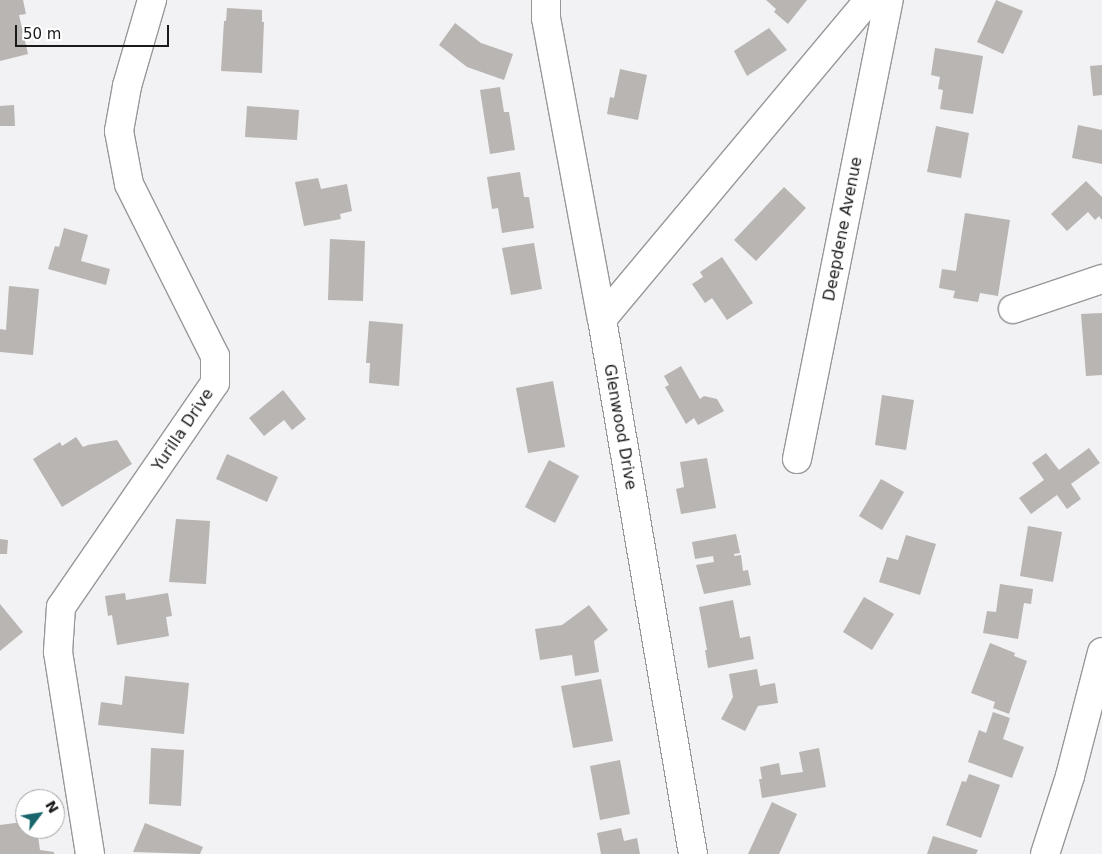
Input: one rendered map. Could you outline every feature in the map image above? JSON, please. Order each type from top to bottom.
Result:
[{"type":"street","name":"Yurilla Drive","points":[[90,854],[58,652],[61,607],[214,383],[215,356],[129,184],[119,131],[127,86],[152,0]]},
{"type":"street","name":"Glenwood Drive","points":[[546,0],[546,18],[602,319],[693,854]]},
{"type":"street","points":[[602,319],[870,0]]},
{"type":"street","name":"Deepdene Avenue","points":[[797,459],[889,0]]},
{"type":"street","points":[[1013,309],[1102,279]]},
{"type":"street","points":[[1046,854],[1070,776],[1102,652]]},
{"type":"street","points":[[1062,854],[1086,775],[1102,711]]},
{"type":"building","points":[[0,0],[23,0],[26,14],[19,15],[28,54],[0,61]]},
{"type":"building","points":[[766,0],[807,0],[788,24],[774,12],[776,9]]},
{"type":"building","points":[[996,0],[1023,11],[1003,54],[977,42]]},
{"type":"building","points":[[227,8],[262,10],[262,22],[264,22],[262,73],[221,71],[224,21],[226,21]]},
{"type":"building","points":[[455,23],[481,43],[513,54],[504,80],[467,67],[439,45]]},
{"type":"building","points":[[769,28],[787,50],[747,76],[734,51]]},
{"type":"building","points":[[935,48],[983,56],[973,114],[940,109],[943,90],[938,89],[940,77],[931,75]]},
{"type":"building","points":[[1102,65],[1102,95],[1093,96],[1090,66]]},
{"type":"building","points":[[620,69],[647,75],[638,120],[607,114],[610,97],[614,98]]},
{"type":"building","points":[[500,87],[504,112],[509,112],[515,150],[490,154],[480,90]]},
{"type":"building","points":[[14,105],[15,126],[0,126],[0,106]]},
{"type":"building","points":[[247,106],[299,110],[297,140],[245,137]]},
{"type":"building","points":[[1078,125],[1102,130],[1102,164],[1072,158]]},
{"type":"building","points":[[936,126],[969,133],[961,178],[927,172]]},
{"type":"building","points":[[520,172],[524,197],[529,197],[534,228],[502,233],[498,208],[492,209],[487,177]]},
{"type":"building","points":[[318,178],[321,189],[347,184],[352,211],[340,214],[341,219],[304,226],[295,182]]},
{"type":"building","points":[[1086,181],[1102,197],[1102,220],[1099,216],[1095,220],[1088,212],[1067,231],[1051,214]]},
{"type":"building","points":[[784,187],[806,208],[756,261],[734,240]]},
{"type":"building","points":[[965,213],[1010,220],[998,296],[980,293],[978,302],[953,298],[955,291],[939,288],[942,269],[956,271]]},
{"type":"building","points":[[64,228],[88,235],[81,261],[110,269],[106,285],[48,269],[55,246],[59,247]]},
{"type":"building","points":[[330,239],[365,241],[363,301],[328,300]]},
{"type":"building","points":[[534,243],[542,289],[511,295],[502,248]]},
{"type":"building","points":[[722,257],[753,303],[727,320],[712,298],[705,303],[692,284],[703,277],[700,272]]},
{"type":"building","points":[[9,286],[39,289],[33,355],[0,352],[0,329],[6,330]]},
{"type":"building","points":[[1102,313],[1102,375],[1086,376],[1081,314]]},
{"type":"building","points":[[369,321],[403,324],[399,386],[369,383],[370,363],[366,363]]},
{"type":"building","points":[[681,366],[700,399],[704,396],[717,399],[724,411],[698,425],[694,418],[686,424],[665,387],[669,385],[664,376]]},
{"type":"building","points":[[553,381],[565,447],[528,453],[516,388]]},
{"type":"building","points":[[283,390],[306,419],[292,430],[284,420],[264,436],[249,418]]},
{"type":"building","points":[[882,395],[914,400],[906,450],[875,445]]},
{"type":"building","points":[[76,437],[83,447],[117,440],[132,464],[62,507],[33,459],[60,442],[62,446]]},
{"type":"building","points":[[1089,448],[1100,463],[1071,484],[1081,499],[1067,509],[1057,495],[1031,514],[1019,498],[1044,480],[1032,463],[1046,453],[1059,470]]},
{"type":"building","points":[[227,454],[278,477],[267,502],[216,479]]},
{"type":"building","points":[[707,458],[716,508],[681,514],[676,489],[684,487],[680,462]]},
{"type":"building","points":[[549,460],[579,476],[555,523],[525,507]]},
{"type":"building","points":[[881,479],[904,492],[882,530],[859,516]]},
{"type":"building","points":[[176,519],[210,521],[206,584],[169,582]]},
{"type":"building","points":[[1028,526],[1062,532],[1053,582],[1020,576]]},
{"type":"building","points":[[736,534],[740,553],[734,554],[734,556],[741,555],[743,571],[748,570],[751,585],[704,594],[696,565],[714,562],[713,556],[695,559],[692,542]]},
{"type":"building","points":[[906,535],[936,544],[920,595],[879,582],[887,557],[898,560]]},
{"type":"building","points":[[0,539],[8,540],[7,554],[0,554]]},
{"type":"building","points":[[1000,584],[1033,589],[1031,604],[1024,603],[1018,639],[983,633],[987,611],[996,612]]},
{"type":"building","points":[[125,593],[126,600],[168,593],[172,616],[166,617],[169,636],[117,645],[112,615],[108,616],[105,596]]},
{"type":"building","points":[[864,597],[894,614],[872,650],[843,632]]},
{"type":"building","points":[[733,600],[740,638],[750,636],[754,659],[708,668],[705,650],[707,650],[699,607]]},
{"type":"building","points":[[0,604],[23,632],[0,651]]},
{"type":"building","points":[[589,605],[608,630],[594,641],[599,672],[575,676],[572,655],[540,660],[535,629],[562,625]]},
{"type":"building","points":[[990,643],[1015,653],[1014,656],[1027,661],[1009,714],[993,708],[995,702],[971,693]]},
{"type":"building","points":[[757,669],[760,686],[775,683],[778,703],[758,706],[745,731],[721,719],[733,697],[729,674]]},
{"type":"building","points":[[125,676],[189,683],[184,734],[98,725],[101,702],[122,705]]},
{"type":"building","points":[[601,679],[613,741],[573,748],[561,686]]},
{"type":"building","points":[[993,712],[1010,718],[1003,739],[1024,747],[1012,778],[968,762],[979,730],[986,733]]},
{"type":"building","points":[[151,748],[184,750],[181,806],[149,804]]},
{"type":"building","points":[[819,748],[826,787],[762,798],[759,779],[762,779],[760,767],[779,763],[781,775],[803,772],[799,752]]},
{"type":"building","points":[[620,760],[630,814],[600,820],[590,766]]},
{"type":"building","points":[[969,774],[1000,785],[981,838],[946,825],[962,781],[966,782]]},
{"type":"building","points":[[772,802],[797,814],[779,854],[748,854]]},
{"type":"building","points":[[15,823],[15,839],[38,839],[40,850],[54,852],[54,854],[0,854],[0,825]]},
{"type":"building","points":[[145,823],[203,847],[200,854],[133,852]]},
{"type":"building","points":[[621,828],[624,841],[637,838],[640,854],[601,854],[597,833]]},
{"type":"building","points":[[933,836],[978,850],[976,854],[927,854]]}]
